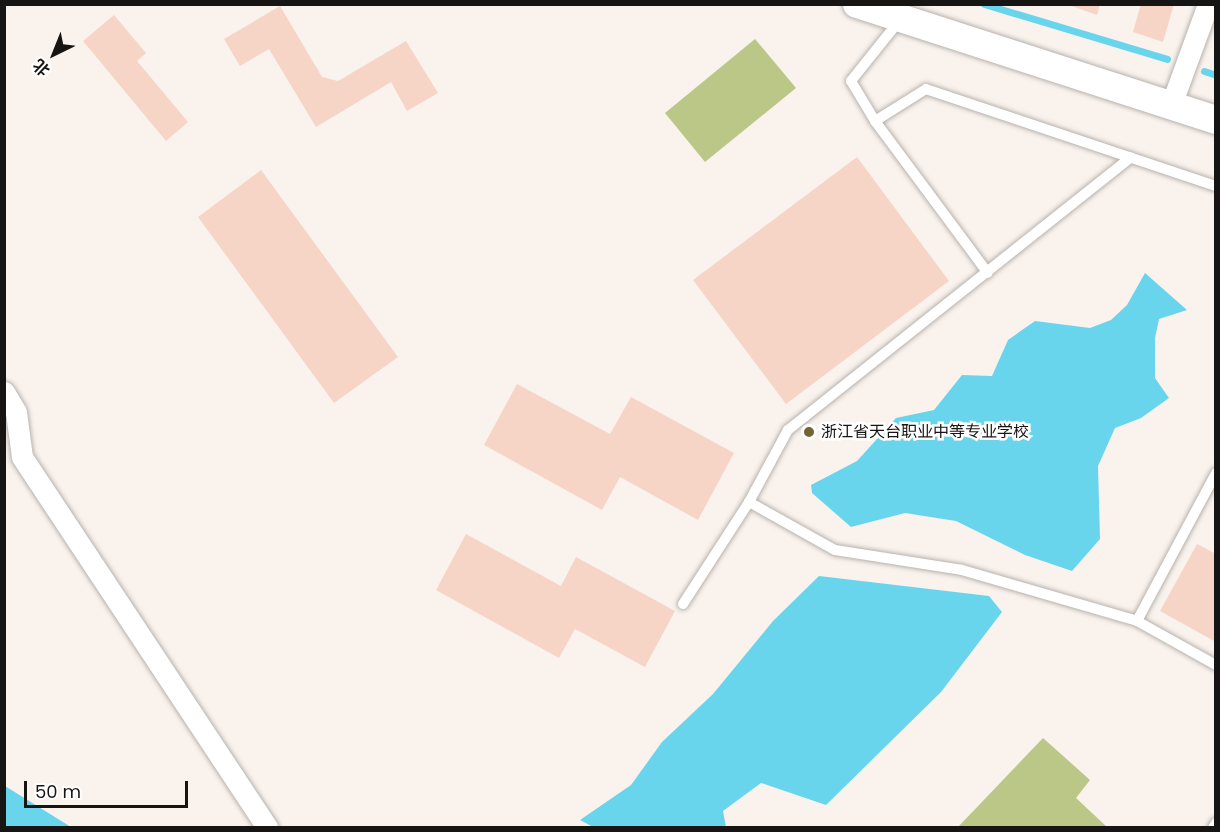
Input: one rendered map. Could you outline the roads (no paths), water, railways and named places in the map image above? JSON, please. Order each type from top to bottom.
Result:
[{"type":"street","points":[[857,4],[898,11],[1215,120]]},
{"type":"street","points":[[1171,105],[1208,4]]},
{"type":"street","points":[[4,392],[16,412],[22,457],[268,828]]},
{"type":"lane","points":[[898,11],[851,81],[875,121],[988,273]]},
{"type":"lane","points":[[875,121],[926,89],[1215,186]]},
{"type":"lane","points":[[683,604],[749,502],[788,430],[1131,157]]},
{"type":"lane","points":[[1137,621],[1215,473]]},
{"type":"lane","points":[[749,502],[835,550],[962,570],[1137,621],[1215,665]]},
{"type":"lane","points":[[1213,828],[1215,823]]},
{"type":"water","points":[[1145,273],[1187,310],[1159,319],[1155,338],[1155,378],[1169,398],[1141,418],[1115,428],[1098,466],[1100,539],[1072,571],[1025,555],[956,521],[905,513],[851,527],[812,493],[811,485],[857,461],[896,418],[934,410],[962,375],[992,376],[1008,340],[1035,321],[1090,328],[1111,320],[1127,305]]},
{"type":"water","points":[[819,576],[989,596],[1002,612],[941,692],[826,805],[761,783],[723,811],[726,827],[595,828],[580,820],[631,785],[662,742],[713,694],[773,621]]},
{"type":"water","points":[[5,786],[71,827],[5,827]]},
{"type":"waterway","points":[[984,4],[1167,59]]},
{"type":"waterway","points":[[1204,71],[1216,75]]},
{"type":"place","name":"浙江省天台职业中等专业学校","points":[[809,432]]}]
